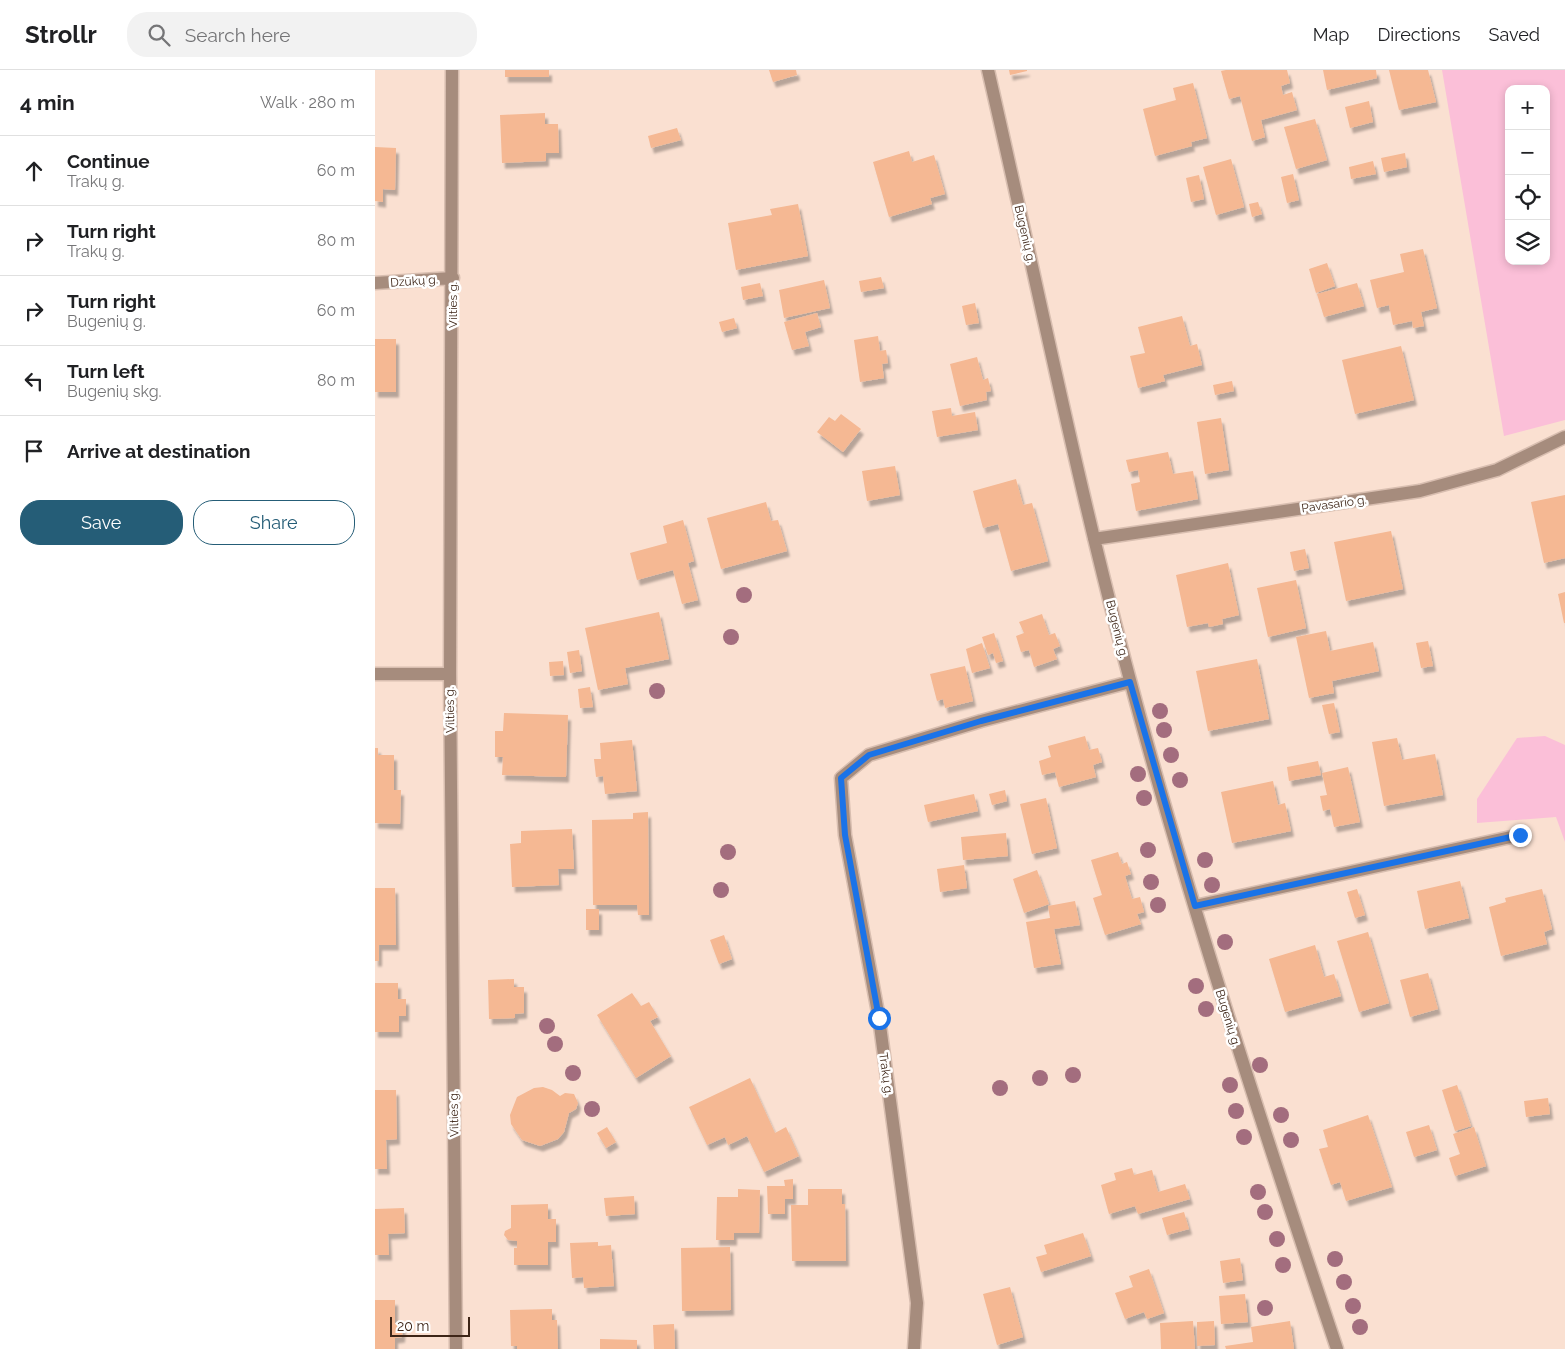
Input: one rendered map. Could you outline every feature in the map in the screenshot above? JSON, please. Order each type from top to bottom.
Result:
[{"type":"street","name":"Vilties g.","points":[[452,70],[453,278],[449,674],[456,1349]]},
{"type":"street","name":"Bugenių g.","points":[[988,70],[1094,539],[1130,682],[1235,1040],[1337,1349]]},
{"type":"street","name":"Dzūkų g.","points":[[375,283],[453,278]]},
{"type":"street","name":"Pavasario g.","points":[[1094,539],[1420,491],[1497,470],[1565,437]]},
{"type":"street","points":[[375,674],[449,674]]},
{"type":"street","name":"Trakų g.","points":[[915,1349],[917,1303],[879,1018],[845,835],[841,778],[869,755],[981,721],[1130,682]]},
{"type":"street","points":[[1195,906],[1520,835]]},
{"type":"shaded area","points":[[1442,70],[1565,70],[1565,420],[1504,436]]},
{"type":"shaded area","points":[[1545,736],[1565,745],[1565,842],[1556,817],[1477,823],[1477,799],[1517,738]]},
{"type":"building","points":[[505,70],[549,70],[549,77],[505,77]]},
{"type":"building","points":[[769,70],[796,70],[797,75],[773,82]]},
{"type":"building","points":[[1009,70],[1027,70],[1027,71],[1010,75]]},
{"type":"building","points":[[1287,70],[1290,83],[1281,86],[1283,95],[1292,92],[1297,110],[1261,120],[1265,137],[1252,141],[1240,96],[1229,99],[1221,71]]},
{"type":"building","points":[[1323,70],[1376,70],[1377,78],[1327,90]]},
{"type":"building","points":[[1389,70],[1428,70],[1436,102],[1399,110]]},
{"type":"building","points":[[1193,83],[1207,138],[1191,142],[1192,146],[1155,156],[1143,109],[1176,100],[1173,88]]},
{"type":"building","points":[[1369,101],[1373,122],[1350,128],[1345,107]]},
{"type":"building","points":[[545,113],[545,124],[558,124],[559,153],[546,153],[546,161],[502,163],[500,115]]},
{"type":"building","points":[[1315,119],[1327,160],[1296,169],[1284,127]]},
{"type":"building","points":[[677,128],[681,140],[651,148],[648,136]]},
{"type":"building","points":[[375,147],[396,148],[395,190],[383,189],[383,202],[375,201]]},
{"type":"building","points":[[909,151],[912,162],[934,155],[945,194],[930,198],[932,204],[889,217],[873,162]]},
{"type":"building","points":[[1405,153],[1407,167],[1384,172],[1381,158]]},
{"type":"building","points":[[1231,159],[1244,207],[1216,215],[1203,167]]},
{"type":"building","points":[[1373,161],[1376,174],[1351,179],[1349,167]]},
{"type":"building","points":[[1293,174],[1299,200],[1287,203],[1281,177]]},
{"type":"building","points":[[1199,175],[1204,199],[1191,202],[1186,178]]},
{"type":"building","points":[[1258,202],[1262,214],[1252,217],[1249,204]]},
{"type":"building","points":[[798,204],[808,256],[736,270],[728,223],[772,215],[770,209]]},
{"type":"building","points":[[1423,249],[1437,308],[1421,312],[1424,326],[1413,328],[1412,321],[1393,325],[1389,305],[1377,308],[1370,280],[1404,272],[1400,254]]},
{"type":"building","points":[[1327,263],[1335,286],[1316,293],[1309,269]]},
{"type":"building","points":[[881,277],[884,288],[861,292],[859,281]]},
{"type":"building","points":[[824,280],[830,308],[784,318],[779,290]]},
{"type":"building","points":[[760,283],[763,296],[743,300],[741,287]]},
{"type":"building","points":[[1357,283],[1364,306],[1324,317],[1317,294]]},
{"type":"building","points":[[975,303],[979,323],[966,325],[962,306]]},
{"type":"building","points":[[817,313],[821,327],[805,332],[809,346],[792,350],[784,322]]},
{"type":"building","points":[[1182,316],[1190,346],[1197,344],[1202,365],[1163,375],[1165,381],[1138,388],[1130,356],[1145,353],[1138,327]]},
{"type":"building","points":[[734,318],[737,328],[722,332],[719,322]]},
{"type":"building","points":[[878,336],[880,351],[886,350],[888,363],[882,364],[884,378],[860,382],[854,340]]},
{"type":"building","points":[[375,339],[396,339],[396,392],[375,392]]},
{"type":"building","points":[[1401,346],[1414,400],[1355,414],[1342,360]]},
{"type":"building","points":[[977,357],[983,380],[988,378],[991,391],[986,392],[987,400],[960,406],[950,364]]},
{"type":"building","points":[[1232,381],[1234,391],[1215,395],[1213,385]]},
{"type":"building","points":[[951,408],[952,416],[975,412],[978,430],[937,437],[932,411]]},
{"type":"building","points":[[841,414],[861,429],[843,452],[817,432],[829,417],[835,421]]},
{"type":"building","points":[[1221,418],[1229,470],[1205,474],[1197,422]]},
{"type":"building","points":[[1168,452],[1173,474],[1193,471],[1198,499],[1136,511],[1131,484],[1140,482],[1138,470],[1129,472],[1126,460]]},
{"type":"building","points":[[895,466],[900,495],[867,501],[862,471]]},
{"type":"building","points":[[1016,479],[1023,505],[1032,503],[1048,561],[1011,571],[998,524],[983,528],[973,491]]},
{"type":"building","points":[[1565,495],[1565,558],[1544,563],[1531,502]]},
{"type":"building","points":[[766,502],[771,521],[778,520],[787,551],[721,569],[707,518]]},
{"type":"building","points":[[683,520],[694,561],[688,563],[698,600],[682,604],[673,570],[637,580],[630,553],[667,543],[663,526]]},
{"type":"building","points":[[1391,531],[1403,589],[1346,601],[1334,542]]},
{"type":"building","points":[[1305,549],[1309,568],[1294,571],[1290,552]]},
{"type":"building","points":[[1228,563],[1239,615],[1222,619],[1223,624],[1209,627],[1208,623],[1187,627],[1176,575]]},
{"type":"building","points":[[1296,580],[1306,628],[1268,637],[1257,588]]},
{"type":"building","points":[[1565,592],[1565,623],[1564,623],[1558,594]]},
{"type":"building","points":[[659,612],[669,659],[625,668],[628,684],[598,690],[585,628]]},
{"type":"building","points":[[1042,614],[1049,635],[1055,633],[1060,646],[1053,649],[1057,659],[1034,667],[1029,650],[1021,652],[1016,636],[1024,633],[1019,622]]},
{"type":"building","points":[[1326,631],[1330,651],[1373,642],[1379,671],[1332,681],[1334,693],[1309,698],[1296,637]]},
{"type":"building","points":[[994,633],[1003,661],[996,663],[993,653],[988,655],[982,637]]},
{"type":"building","points":[[1428,641],[1433,666],[1421,668],[1416,643]]},
{"type":"building","points":[[982,643],[990,668],[972,673],[966,649]]},
{"type":"building","points":[[579,650],[582,671],[570,673],[567,652]]},
{"type":"building","points":[[1257,659],[1269,719],[1208,731],[1196,671]]},
{"type":"building","points":[[563,661],[564,675],[550,676],[549,662]]},
{"type":"building","points":[[965,666],[973,701],[945,708],[943,699],[937,701],[930,674]]},
{"type":"building","points":[[590,687],[593,707],[580,708],[578,689]]},
{"type":"building","points":[[1334,703],[1340,732],[1329,734],[1322,705]]},
{"type":"building","points":[[504,713],[568,715],[566,777],[502,775],[503,757],[495,757],[495,731],[503,731]]},
{"type":"building","points":[[1085,736],[1089,750],[1098,748],[1102,762],[1093,765],[1096,777],[1059,787],[1055,772],[1042,775],[1039,761],[1051,757],[1048,746]]},
{"type":"building","points":[[1397,738],[1402,760],[1435,754],[1443,795],[1384,806],[1372,742]]},
{"type":"building","points":[[632,740],[637,791],[605,794],[603,776],[596,777],[594,759],[601,759],[600,743]]},
{"type":"building","points":[[375,748],[378,748],[378,755],[394,755],[394,790],[401,790],[400,824],[375,823]]},
{"type":"building","points":[[1318,761],[1321,775],[1289,781],[1287,767]]},
{"type":"building","points":[[1348,767],[1360,822],[1334,827],[1330,809],[1323,811],[1320,796],[1327,795],[1322,773]]},
{"type":"building","points":[[1273,781],[1278,805],[1285,803],[1291,831],[1232,843],[1221,792]]},
{"type":"building","points":[[1005,790],[1007,801],[992,805],[989,794]]},
{"type":"building","points":[[974,794],[978,811],[928,822],[924,805]]},
{"type":"building","points":[[1046,798],[1057,848],[1032,854],[1020,804]]},
{"type":"building","points":[[648,812],[649,915],[638,915],[637,905],[593,905],[592,820],[633,819],[633,813]]},
{"type":"building","points":[[572,829],[574,869],[558,869],[559,885],[512,887],[510,844],[521,843],[521,831]]},
{"type":"building","points":[[1006,833],[1008,856],[963,860],[961,837]]},
{"type":"building","points":[[1118,852],[1122,864],[1127,862],[1131,874],[1125,876],[1132,899],[1140,897],[1144,912],[1137,914],[1141,924],[1105,935],[1093,898],[1102,895],[1091,860]]},
{"type":"building","points":[[964,865],[967,888],[940,892],[937,869]]},
{"type":"building","points":[[1037,870],[1049,904],[1024,913],[1013,879]]},
{"type":"building","points":[[1460,881],[1469,918],[1425,929],[1417,891]]},
{"type":"building","points":[[375,888],[395,888],[396,945],[379,945],[379,961],[375,961]]},
{"type":"building","points":[[1357,889],[1365,915],[1355,918],[1347,892]]},
{"type":"building","points":[[1542,889],[1552,929],[1544,932],[1547,944],[1501,956],[1489,907],[1506,902],[1505,898]]},
{"type":"building","points":[[1075,901],[1080,925],[1054,929],[1061,964],[1034,968],[1026,922],[1050,918],[1048,906]]},
{"type":"building","points":[[586,909],[599,909],[599,930],[586,930]]},
{"type":"building","points":[[1368,932],[1389,1003],[1359,1012],[1337,941]]},
{"type":"building","points":[[724,935],[732,959],[719,964],[710,940]]},
{"type":"building","points":[[1315,945],[1324,977],[1334,974],[1341,996],[1285,1012],[1269,959]]},
{"type":"building","points":[[1428,973],[1438,1009],[1410,1017],[1400,980]]},
{"type":"building","points":[[514,979],[514,987],[524,987],[524,1013],[515,1014],[515,1018],[489,1019],[488,980]]},
{"type":"building","points":[[375,983],[398,983],[398,999],[406,999],[406,1016],[399,1016],[399,1032],[375,1032]]},
{"type":"building","points":[[632,993],[641,1006],[649,1002],[658,1017],[650,1021],[671,1056],[636,1078],[597,1015]]},
{"type":"building","points":[[750,1078],[775,1133],[786,1127],[799,1156],[764,1172],[747,1136],[728,1145],[725,1137],[707,1145],[689,1107]]},
{"type":"building","points":[[1457,1085],[1471,1126],[1455,1131],[1442,1090]]},
{"type":"building","points":[[543,1087],[552,1090],[560,1096],[565,1093],[574,1094],[578,1103],[576,1109],[569,1113],[564,1132],[558,1139],[540,1146],[522,1140],[511,1124],[510,1115],[517,1097],[534,1088]]},
{"type":"building","points":[[375,1090],[396,1090],[397,1139],[386,1140],[387,1169],[375,1169]]},
{"type":"building","points":[[1548,1098],[1550,1114],[1526,1117],[1524,1101]]},
{"type":"building","points":[[1368,1115],[1392,1187],[1346,1201],[1340,1182],[1331,1185],[1319,1149],[1328,1147],[1323,1130]]},
{"type":"building","points":[[1429,1125],[1437,1150],[1414,1157],[1406,1132]]},
{"type":"building","points":[[607,1127],[616,1142],[606,1148],[597,1133]]},
{"type":"building","points":[[1474,1127],[1486,1166],[1455,1176],[1449,1158],[1460,1154],[1453,1134]]},
{"type":"building","points":[[1132,1168],[1134,1175],[1152,1170],[1158,1192],[1185,1184],[1190,1199],[1138,1214],[1135,1206],[1109,1214],[1101,1185],[1116,1180],[1114,1173]]},
{"type":"building","points":[[793,1179],[793,1199],[785,1199],[785,1214],[768,1214],[767,1186],[785,1186],[784,1180]]},
{"type":"building","points":[[738,1189],[760,1190],[759,1233],[734,1233],[734,1240],[716,1240],[717,1197],[738,1197]]},
{"type":"building","points":[[808,1189],[842,1189],[842,1204],[845,1204],[846,1261],[792,1261],[791,1205],[808,1205]]},
{"type":"building","points":[[634,1196],[635,1214],[606,1216],[604,1198]]},
{"type":"building","points":[[548,1204],[548,1219],[556,1219],[556,1242],[548,1242],[548,1265],[514,1265],[514,1248],[517,1248],[517,1241],[508,1240],[504,1235],[505,1231],[511,1228],[511,1205]]},
{"type":"building","points":[[404,1208],[405,1233],[388,1234],[389,1255],[375,1255],[375,1209]]},
{"type":"building","points":[[1184,1212],[1189,1229],[1167,1235],[1162,1218]]},
{"type":"building","points":[[1083,1233],[1091,1256],[1041,1272],[1036,1257],[1047,1254],[1044,1245]]},
{"type":"building","points":[[598,1242],[598,1246],[611,1245],[614,1286],[584,1288],[583,1277],[572,1278],[570,1243]]},
{"type":"building","points":[[730,1247],[731,1310],[682,1311],[681,1248]]},
{"type":"building","points":[[1240,1258],[1243,1280],[1223,1283],[1220,1261]]},
{"type":"building","points":[[1149,1269],[1164,1313],[1147,1319],[1144,1312],[1125,1319],[1115,1293],[1133,1287],[1129,1276]]},
{"type":"building","points":[[1010,1287],[1023,1337],[997,1345],[983,1294]]},
{"type":"building","points":[[1245,1294],[1248,1322],[1221,1324],[1219,1296]]},
{"type":"building","points":[[375,1300],[395,1300],[395,1323],[403,1323],[402,1337],[395,1338],[395,1349],[375,1349]]},
{"type":"building","points":[[552,1309],[552,1320],[557,1320],[558,1349],[517,1349],[517,1346],[511,1346],[510,1310]]},
{"type":"building","points":[[1193,1321],[1195,1349],[1161,1349],[1160,1323]]},
{"type":"building","points":[[1214,1321],[1215,1345],[1197,1346],[1197,1322]]},
{"type":"building","points":[[1290,1321],[1294,1349],[1226,1349],[1225,1346],[1253,1342],[1251,1327]]},
{"type":"building","points":[[674,1324],[675,1349],[654,1349],[653,1325]]},
{"type":"building","points":[[600,1339],[637,1340],[637,1349],[600,1349]]},
{"type":"route","points":[[879,1018],[845,835],[841,778],[869,755],[981,721],[1130,682],[1195,906],[1520,835]]}]
